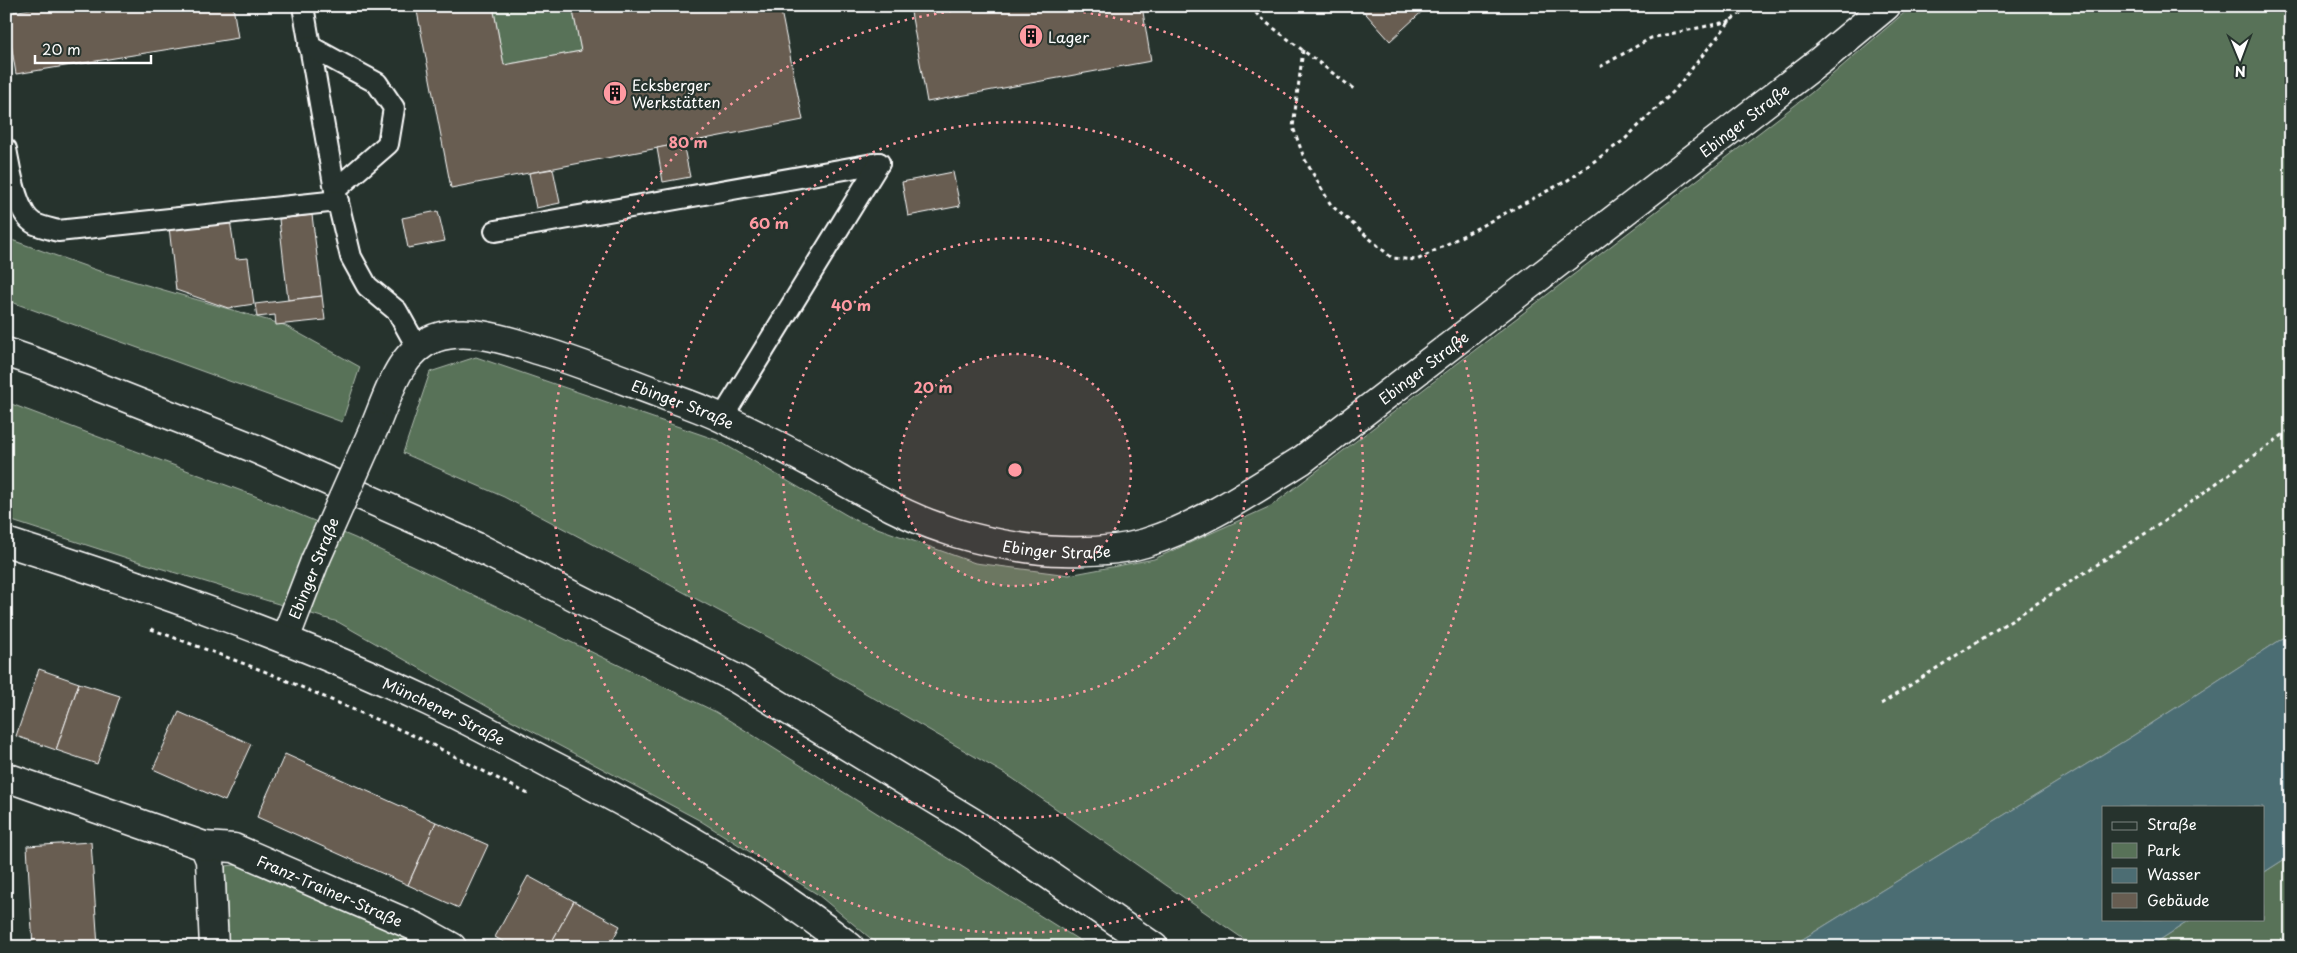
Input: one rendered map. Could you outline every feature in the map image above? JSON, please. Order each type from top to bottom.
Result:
[{"type":"street","name":"Ebinger Straße","points":[[284,639],[315,561],[376,426],[395,379],[407,357],[417,348],[437,338],[456,334],[477,335],[502,340],[579,363],[722,418],[882,502],[944,530],[1000,543],[1058,552],[1100,551],[1144,544],[1187,526],[1242,498],[1302,460],[1821,60],[1886,6]]},
{"type":"street","points":[[6,352],[256,450],[477,547],[737,680],[972,822],[1154,947]]},
{"type":"street","name":"Münchener Straße","points":[[6,542],[100,572],[284,639],[430,702],[646,813],[738,868],[850,947]]},
{"type":"street","name":"Franz-Trainer-Straße","points":[[6,778],[204,846],[234,848],[416,927],[452,947]]},
{"type":"street","points":[[204,846],[210,860],[214,947]]},
{"type":"lane","points":[[303,6],[336,195],[351,257],[367,286],[397,311],[417,348]]},
{"type":"lane","points":[[6,149],[12,181],[23,211],[34,223],[58,231],[336,195],[388,144],[394,108],[377,83],[310,46]]},
{"type":"lane","points":[[495,231],[879,163],[722,418]]},
{"type":"path","points":[[1250,6],[1259,17],[1355,90]]},
{"type":"path","points":[[1304,50],[1293,127],[1304,158],[1331,205],[1392,258],[1417,260],[1568,180],[1624,140],[1673,92],[1732,20],[1751,6]]},
{"type":"path","points":[[1600,67],[1651,38],[1732,20]]},
{"type":"path","points":[[1881,704],[2163,522],[2291,430]]},
{"type":"path","points":[[149,628],[269,673],[410,735],[533,797]]},
{"type":"green space","points":[[493,6],[572,6],[581,51],[504,65]]},
{"type":"green space","points":[[1912,6],[2291,6],[2291,633],[2134,735],[1790,947],[1255,947],[1012,778],[770,638],[504,497],[403,453],[430,372],[476,357],[717,440],[855,520],[975,563],[1069,575],[1154,559],[1271,506],[1811,93]]},
{"type":"green space","points":[[6,238],[102,272],[284,325],[360,367],[342,422],[6,300]]},
{"type":"green space","points":[[6,402],[255,496],[355,538],[716,712],[1090,947],[881,947],[817,894],[699,820],[511,720],[338,622],[133,560],[6,519]]},
{"type":"green space","points":[[2291,855],[2291,947],[2149,947],[2190,920],[2264,920],[2264,872]]},
{"type":"green space","points":[[244,864],[410,938],[406,947],[229,947],[225,866]]},
{"type":"water","points":[[2291,633],[2291,855],[2264,872],[2264,806],[2102,806],[2102,920],[2190,920],[2149,947],[1790,947],[2134,735]]},
{"type":"building","points":[[49,6],[233,6],[238,38],[16,74],[6,13]]},
{"type":"building","name":"Ecksberger Werkstätten","points":[[416,6],[493,6],[504,65],[581,51],[572,6],[780,6],[803,120],[451,188]]},
{"type":"building","name":"Lager","points":[[941,6],[1142,6],[1151,61],[927,102],[911,12]]},
{"type":"building","points":[[1359,6],[1428,6],[1390,41]]},
{"type":"building","points":[[683,143],[690,177],[663,182],[657,148]]},
{"type":"building","points":[[553,169],[560,203],[536,208],[529,173]]},
{"type":"building","points":[[953,172],[960,206],[908,216],[902,182]]},
{"type":"building","points":[[438,211],[445,241],[408,248],[402,218]]},
{"type":"building","points":[[312,215],[322,296],[288,300],[279,219]]},
{"type":"building","points":[[230,220],[236,259],[248,258],[254,304],[228,308],[176,290],[169,227]]},
{"type":"building","points":[[322,296],[325,320],[276,325],[275,315],[257,317],[255,304]]},
{"type":"building","points":[[39,669],[79,683],[56,750],[16,736]]},
{"type":"building","points":[[79,683],[120,696],[97,764],[56,750]]},
{"type":"building","points":[[179,712],[251,744],[225,801],[153,769]]},
{"type":"building","points":[[285,754],[436,822],[408,885],[257,817]]},
{"type":"building","points":[[436,822],[488,845],[459,908],[408,885]]},
{"type":"building","points":[[91,842],[98,947],[33,947],[27,846]]},
{"type":"building","points":[[528,876],[574,901],[549,947],[512,947],[495,937]]},
{"type":"building","points":[[574,901],[620,926],[609,947],[549,947]]},
{"type":"place","name":"Lager","points":[[1031,36]]},
{"type":"place","name":"Ecksberger Werkstätten","points":[[615,93]]}]
